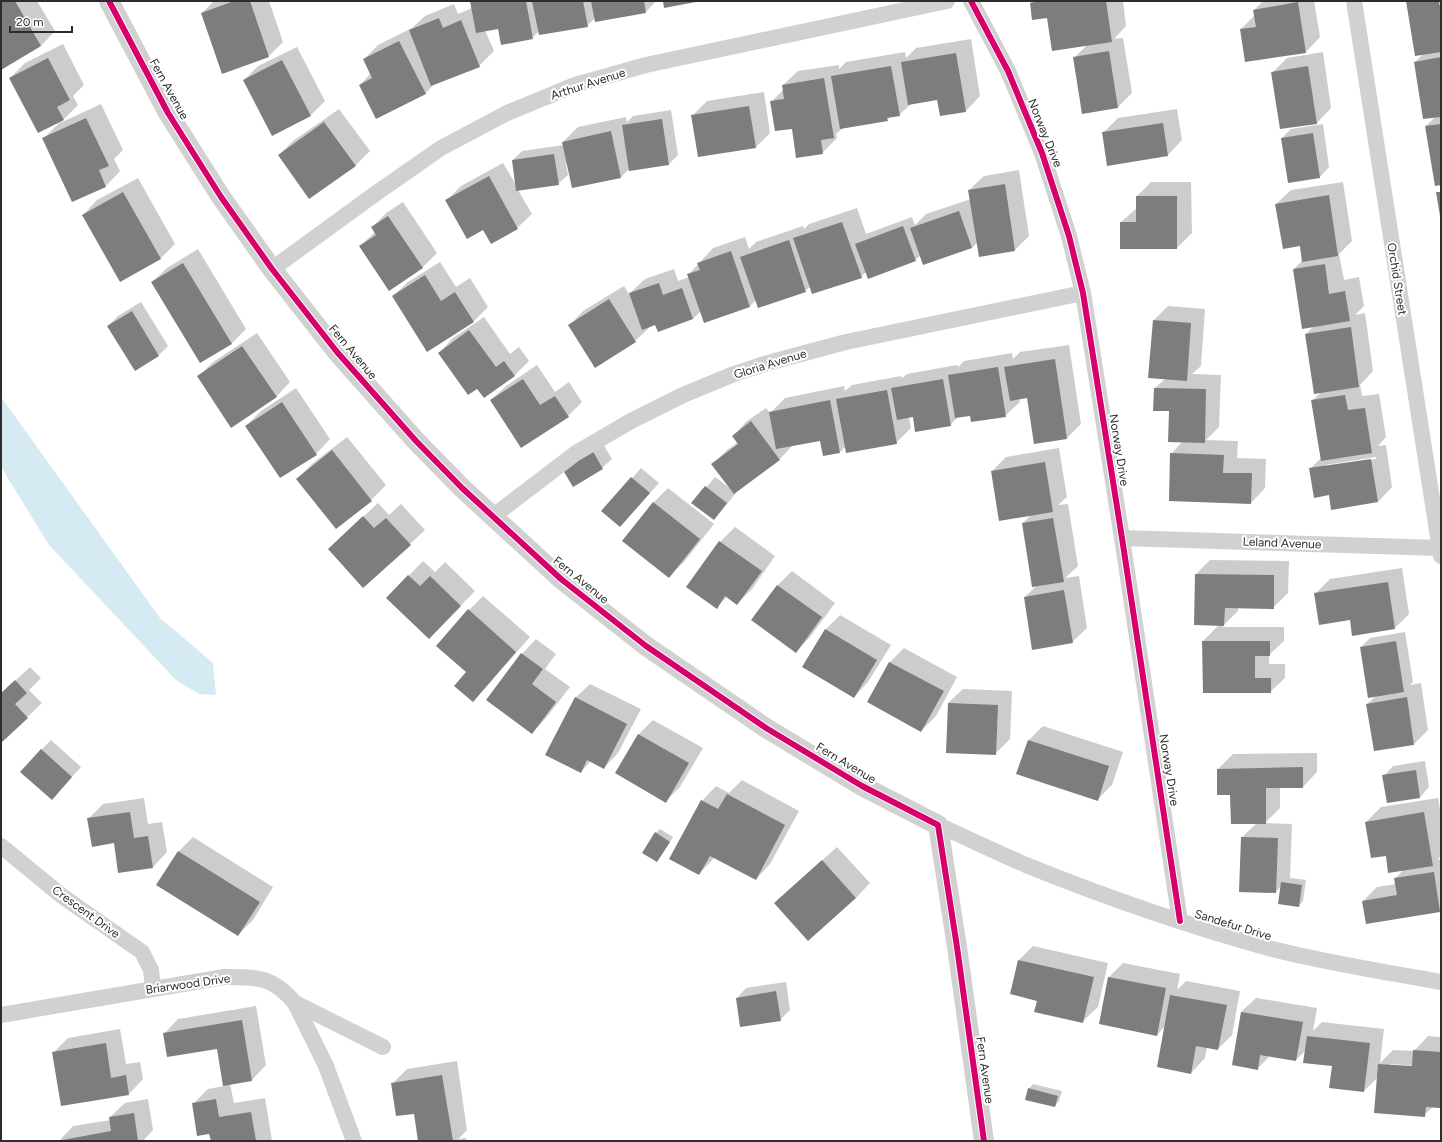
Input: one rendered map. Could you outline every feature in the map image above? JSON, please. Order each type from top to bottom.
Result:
[{"type":"street","name":"Fern Avenue","points":[[109,1],[168,113],[222,197],[272,268],[337,352],[416,441],[456,483],[560,579],[646,646],[766,728],[862,786],[938,825],[957,947],[984,1141]]},
{"type":"street","name":"Arthur Avenue","points":[[272,268],[441,148],[507,113],[575,85],[646,65],[947,1]]},
{"type":"street","name":"Norway Drive","points":[[971,1],[1008,71],[1042,153],[1069,236],[1083,293],[1180,921]]},
{"type":"street","name":"Orchid Street","points":[[1354,1],[1441,551]]},
{"type":"street","name":"Gloria Avenue","points":[[492,517],[576,452],[676,398],[734,374],[771,362],[846,342],[1083,293]]},
{"type":"street","name":"Leland Avenue","points":[[1122,538],[1441,551]]},
{"type":"street","name":"Sandefur Drive","points":[[938,825],[1026,864],[1122,901],[1180,921],[1271,948],[1320,960],[1441,982]]},
{"type":"street","name":"Crescent Drive","points":[[1,846],[62,896],[142,952],[151,970],[153,989]]},
{"type":"street","name":"Briarwood Drive","points":[[1,1015],[224,977],[253,977],[271,982],[283,991],[294,1003],[382,1047]]},
{"type":"street","points":[[294,1003],[326,1066],[354,1141]]},
{"type":"water","points":[[1,397],[160,618],[213,663],[216,695],[199,694],[176,680],[49,545],[1,467]]},
{"type":"building","points":[[1,1],[15,1],[41,46],[1,70]]},
{"type":"building","points":[[234,1],[250,1],[269,57],[222,74],[201,13]]},
{"type":"building","points":[[470,1],[526,1],[533,39],[501,45],[498,29],[476,33]]},
{"type":"building","points":[[532,1],[583,1],[588,27],[539,35]]},
{"type":"building","points":[[591,1],[644,1],[646,13],[595,22]]},
{"type":"building","points":[[663,1],[696,1],[696,2],[664,8]]},
{"type":"building","points":[[1041,1],[1106,1],[1112,42],[1052,51],[1047,18],[1032,20],[1030,3]]},
{"type":"building","points":[[1406,1],[1439,1],[1439,5],[1441,5],[1441,52],[1415,56]]},
{"type":"building","points":[[1298,2],[1306,53],[1245,62],[1240,29],[1256,27],[1253,10]]},
{"type":"building","points":[[439,18],[443,28],[461,20],[480,67],[431,86],[409,30]]},
{"type":"building","points":[[399,41],[426,94],[376,119],[359,85],[372,78],[363,59]]},
{"type":"building","points":[[1109,51],[1118,108],[1082,114],[1073,57]]},
{"type":"building","points":[[956,53],[966,112],[940,116],[937,100],[908,105],[901,62]]},
{"type":"building","points":[[1441,57],[1441,117],[1423,119],[1414,62]]},
{"type":"building","points":[[48,58],[70,100],[57,107],[64,120],[38,133],[9,78]]},
{"type":"building","points":[[282,60],[311,116],[272,136],[243,80]]},
{"type":"building","points":[[891,66],[900,116],[887,118],[888,121],[840,129],[831,76]]},
{"type":"building","points":[[1308,66],[1317,124],[1280,129],[1271,72]]},
{"type":"building","points":[[824,78],[834,138],[821,140],[823,154],[796,158],[792,129],[775,131],[770,101],[784,99],[782,85]]},
{"type":"building","points":[[749,106],[756,148],[698,157],[691,115]]},
{"type":"building","points":[[86,118],[109,166],[99,170],[106,187],[72,202],[42,138]]},
{"type":"building","points":[[662,119],[669,165],[629,171],[622,125]]},
{"type":"building","points":[[324,122],[356,166],[309,199],[278,155]]},
{"type":"building","points":[[1163,123],[1168,156],[1107,166],[1102,132]]},
{"type":"building","points":[[1441,124],[1441,185],[1435,186],[1425,126]]},
{"type":"building","points":[[611,131],[621,178],[572,188],[562,142]]},
{"type":"building","points":[[1313,133],[1320,178],[1288,183],[1281,138]]},
{"type":"building","points":[[554,154],[559,185],[516,191],[512,160]]},
{"type":"building","points":[[489,176],[518,229],[491,244],[483,230],[467,239],[445,200]]},
{"type":"building","points":[[1005,184],[1015,251],[979,257],[968,190]]},
{"type":"building","points":[[123,192],[161,259],[120,282],[82,215]]},
{"type":"building","points":[[1436,192],[1441,192],[1441,216],[1440,216]]},
{"type":"building","points":[[1329,195],[1338,256],[1302,262],[1300,246],[1283,249],[1275,204]]},
{"type":"building","points":[[1136,196],[1177,196],[1177,249],[1120,249],[1120,222],[1136,222]]},
{"type":"building","points":[[959,211],[972,248],[923,265],[910,228]]},
{"type":"building","points":[[388,216],[423,268],[389,291],[359,246],[376,235],[371,227]]},
{"type":"building","points":[[842,222],[862,278],[812,294],[793,238]]},
{"type":"building","points":[[903,226],[916,261],[868,279],[855,244]]},
{"type":"building","points":[[789,240],[806,292],[758,308],[740,257]]},
{"type":"building","points":[[731,251],[750,307],[704,323],[687,274],[700,270],[697,263]]},
{"type":"building","points":[[183,263],[232,344],[200,363],[151,282]]},
{"type":"building","points":[[1325,264],[1329,294],[1345,291],[1350,321],[1302,329],[1293,269]]},
{"type":"building","points":[[425,275],[441,301],[455,292],[474,322],[427,352],[392,296]]},
{"type":"building","points":[[659,283],[663,295],[682,288],[693,319],[658,332],[655,325],[642,330],[629,293]]},
{"type":"building","points":[[609,299],[636,342],[595,368],[568,325]]},
{"type":"building","points":[[132,311],[159,356],[135,371],[107,326]]},
{"type":"building","points":[[1153,320],[1191,323],[1187,381],[1148,378]]},
{"type":"building","points":[[1351,327],[1359,387],[1314,394],[1305,334]]},
{"type":"building","points":[[469,330],[496,367],[504,361],[515,376],[484,398],[477,389],[468,395],[438,353]]},
{"type":"building","points":[[242,346],[277,397],[231,428],[197,376]]},
{"type":"building","points":[[1055,359],[1067,439],[1034,444],[1027,398],[1010,401],[1004,367]]},
{"type":"building","points":[[998,367],[1006,417],[971,422],[970,416],[955,418],[948,375]]},
{"type":"building","points":[[523,379],[540,405],[555,396],[569,417],[521,448],[490,400]]},
{"type":"building","points":[[943,379],[951,426],[915,432],[913,417],[897,420],[891,388]]},
{"type":"building","points":[[1154,388],[1206,389],[1205,443],[1168,442],[1169,411],[1153,411]]},
{"type":"building","points":[[887,390],[897,444],[846,453],[836,399]]},
{"type":"building","points":[[1345,395],[1348,410],[1365,408],[1372,453],[1321,461],[1311,400]]},
{"type":"building","points":[[830,400],[840,453],[823,456],[820,441],[776,449],[769,412]]},
{"type":"building","points":[[282,402],[317,455],[280,478],[245,426]]},
{"type":"building","points":[[751,421],[780,460],[734,494],[711,464],[738,444],[732,436]]},
{"type":"building","points":[[588,443],[603,469],[573,487],[557,460]]},
{"type":"building","points":[[332,450],[372,501],[336,529],[296,479]]},
{"type":"building","points":[[1170,453],[1224,455],[1223,473],[1252,473],[1251,504],[1169,501]]},
{"type":"building","points":[[1371,459],[1378,502],[1331,510],[1329,495],[1314,498],[1309,468]]},
{"type":"building","points":[[1045,462],[1053,512],[999,521],[991,471]]},
{"type":"building","points":[[631,477],[650,493],[620,527],[601,511]]},
{"type":"building","points":[[705,486],[727,503],[714,520],[691,503]]},
{"type":"building","points":[[653,502],[700,539],[669,578],[622,541]]},
{"type":"building","points":[[363,516],[374,528],[386,518],[411,545],[363,588],[328,549]]},
{"type":"building","points":[[1053,518],[1064,582],[1032,587],[1022,523]]},
{"type":"building","points":[[719,541],[762,571],[737,605],[725,596],[717,609],[686,587]]},
{"type":"building","points":[[1195,574],[1274,575],[1274,609],[1225,608],[1224,626],[1194,625]]},
{"type":"building","points":[[408,575],[420,586],[430,576],[461,606],[429,639],[386,598]]},
{"type":"building","points":[[1388,582],[1395,629],[1352,636],[1350,620],[1319,625],[1314,593]]},
{"type":"building","points":[[777,585],[822,617],[796,653],[751,620]]},
{"type":"building","points":[[1064,590],[1073,643],[1032,650],[1024,597]]},
{"type":"building","points":[[468,609],[516,652],[473,702],[454,686],[466,672],[436,646]]},
{"type":"building","points":[[825,629],[877,660],[854,698],[802,667]]},
{"type":"building","points":[[1202,641],[1270,641],[1270,656],[1255,656],[1255,678],[1271,678],[1271,693],[1203,693]]},
{"type":"building","points":[[1396,641],[1404,692],[1368,698],[1360,647]]},
{"type":"building","points":[[521,653],[543,669],[532,684],[556,702],[532,734],[486,700]]},
{"type":"building","points":[[889,662],[944,691],[921,732],[867,702]]},
{"type":"building","points":[[15,680],[27,693],[15,704],[28,718],[1,743],[1,693]]},
{"type":"building","points":[[575,697],[627,724],[604,769],[587,760],[581,773],[545,755]]},
{"type":"building","points":[[1407,697],[1414,745],[1374,751],[1366,704]]},
{"type":"building","points":[[948,703],[998,705],[996,755],[946,753]]},
{"type":"building","points":[[638,734],[689,763],[666,803],[615,773]]},
{"type":"building","points":[[1028,740],[1109,766],[1098,801],[1016,774]]},
{"type":"building","points":[[41,749],[72,777],[52,800],[20,772]]},
{"type":"building","points":[[1303,767],[1303,788],[1266,788],[1266,824],[1231,824],[1230,795],[1217,795],[1217,769]]},
{"type":"building","points":[[1416,770],[1420,798],[1387,803],[1382,775]]},
{"type":"building","points":[[727,794],[785,825],[756,880],[710,856],[699,875],[669,859],[701,800],[718,809]]},
{"type":"building","points":[[130,812],[134,838],[148,836],[153,868],[118,873],[114,843],[92,847],[87,818]]},
{"type":"building","points":[[1424,812],[1433,866],[1388,873],[1386,856],[1371,858],[1365,822]]},
{"type":"building","points":[[655,832],[670,842],[657,862],[642,853]]},
{"type":"building","points":[[1241,837],[1278,838],[1276,893],[1239,892]]},
{"type":"building","points":[[178,851],[260,902],[238,936],[156,885]]},
{"type":"building","points":[[822,860],[856,898],[808,941],[774,903]]},
{"type":"building","points":[[1434,872],[1440,912],[1366,924],[1362,901],[1397,895],[1394,878]]},
{"type":"building","points":[[1281,882],[1302,885],[1299,907],[1278,904]]},
{"type":"building","points":[[1018,960],[1094,977],[1083,1023],[1034,1012],[1037,1001],[1010,994]]},
{"type":"building","points":[[1108,977],[1166,988],[1157,1036],[1099,1024]]},
{"type":"building","points":[[776,991],[781,1021],[740,1027],[736,998]]},
{"type":"building","points":[[1170,995],[1227,1005],[1218,1050],[1196,1046],[1191,1074],[1157,1067]]},
{"type":"building","points":[[1241,1012],[1303,1022],[1296,1061],[1260,1055],[1258,1070],[1232,1065]]},
{"type":"building","points":[[242,1020],[252,1081],[223,1086],[217,1049],[167,1057],[163,1033]]},
{"type":"building","points":[[1307,1036],[1370,1043],[1364,1092],[1329,1088],[1332,1066],[1303,1063]]},
{"type":"building","points":[[106,1043],[111,1078],[126,1075],[129,1095],[61,1106],[52,1052]]},
{"type":"building","points":[[1413,1050],[1441,1052],[1440,1108],[1426,1107],[1425,1117],[1374,1113],[1378,1064],[1412,1066]]},
{"type":"building","points":[[442,1075],[453,1141],[418,1141],[414,1114],[396,1116],[391,1083]]},
{"type":"building","points":[[1028,1088],[1058,1096],[1055,1107],[1025,1100]]},
{"type":"building","points":[[216,1099],[219,1117],[251,1112],[256,1141],[211,1141],[209,1134],[197,1136],[192,1103]]},
{"type":"building","points":[[134,1113],[138,1141],[57,1141],[111,1131],[109,1117]]},
{"type":"cycle path","points":[[109,1],[168,113],[221,197],[272,269],[337,352],[416,441],[462,488],[561,579],[646,646],[766,728],[862,786],[938,825],[957,947],[984,1141]]},
{"type":"cycle path","points":[[971,1],[1008,71],[1042,153],[1069,236],[1083,293],[1180,921]]}]
